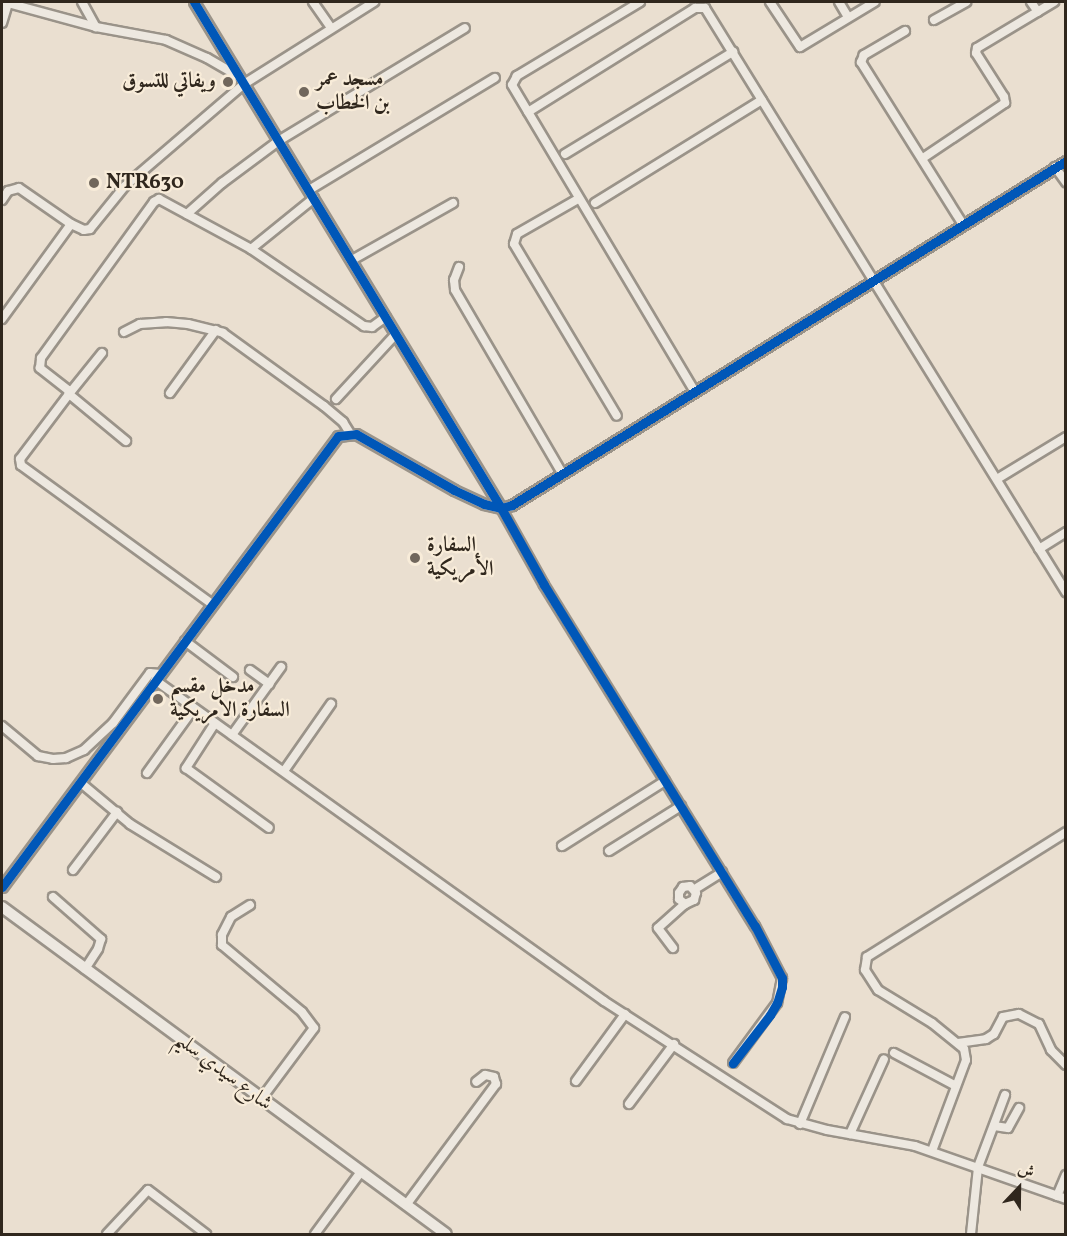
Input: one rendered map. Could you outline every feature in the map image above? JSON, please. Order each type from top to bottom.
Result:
[{"type":"main road","name":"شارع سيدي سليم","points":[[2,908],[446,1234]]},
{"type":"street","points":[[2,23],[6,2],[96,27],[176,44],[242,81]]},
{"type":"street","points":[[82,2],[96,27]]},
{"type":"street","points":[[194,2],[280,140],[395,335],[501,508],[544,585],[755,926],[782,978],[777,1003],[733,1064]]},
{"type":"street","points":[[313,2],[331,28]]},
{"type":"street","points":[[2,200],[8,191],[19,188],[71,224],[84,230],[96,225],[124,186],[242,81],[374,2]]},
{"type":"street","points":[[640,2],[515,77],[513,86],[578,199],[695,392]]},
{"type":"street","points":[[770,2],[800,47],[875,2]]},
{"type":"street","points":[[839,2],[848,18]]},
{"type":"street","points":[[934,20],[966,2]]},
{"type":"street","points":[[1031,2],[1038,12]]},
{"type":"street","points":[[923,158],[1005,103],[1004,97],[976,53],[977,48],[1054,2]]},
{"type":"street","points":[[528,111],[697,7],[706,10],[875,280],[1065,592]]},
{"type":"street","points":[[187,213],[222,183],[280,140],[465,28]]},
{"type":"street","points":[[905,31],[864,55],[861,62],[962,223]]},
{"type":"street","points":[[565,154],[733,52]]},
{"type":"street","points":[[251,249],[312,194],[495,78]]},
{"type":"street","points":[[595,203],[762,100]]},
{"type":"street","points":[[2,887],[338,436],[350,433],[361,436],[463,495],[501,508],[512,505],[1065,160]]},
{"type":"street","points":[[1055,167],[1065,182]]},
{"type":"street","points":[[126,441],[40,368],[41,358],[156,199],[187,213],[251,249],[364,326],[372,327],[386,317]]},
{"type":"street","points":[[578,199],[517,234],[514,244],[617,416]]},
{"type":"street","points":[[352,260],[453,203]]},
{"type":"street","points":[[2,319],[71,224]]},
{"type":"street","points":[[459,267],[454,280],[455,290],[562,473]]},
{"type":"street","points":[[124,332],[140,324],[166,322],[216,330],[324,406],[343,422],[350,433]]},
{"type":"street","points":[[170,393],[216,330]]},
{"type":"street","points":[[336,399],[395,335]]},
{"type":"street","points":[[102,353],[20,459],[21,465],[212,604]]},
{"type":"street","points":[[997,479],[1065,438]]},
{"type":"street","points":[[1039,549],[1065,532]]},
{"type":"street","points":[[184,641],[233,677]]},
{"type":"street","points":[[232,735],[281,668]]},
{"type":"street","points":[[250,670],[269,684]]},
{"type":"street","points":[[2,726],[38,756],[53,759],[66,758],[84,750],[113,723],[150,673],[158,677],[194,708],[426,876],[467,901],[625,1014],[775,1112],[800,1124],[932,1151],[1061,1198],[1065,1175]]},
{"type":"street","points":[[284,771],[331,704]]},
{"type":"street","points":[[147,773],[194,708]]},
{"type":"street","points":[[215,723],[186,768],[269,828]]},
{"type":"street","points":[[562,846],[665,781]]},
{"type":"street","points":[[81,783],[130,824],[216,877]]},
{"type":"street","points":[[609,851],[681,806]]},
{"type":"street","points":[[73,870],[117,812]]},
{"type":"street","points":[[932,1151],[966,1060],[964,1049],[906,1006],[878,990],[865,970],[867,957],[1065,832]]},
{"type":"street","points":[[695,890],[722,872]]},
{"type":"street","points":[[685,904],[679,899],[680,891],[688,886],[695,890]]},
{"type":"street","points":[[673,948],[658,928],[685,904],[694,900],[695,890]]},
{"type":"street","points":[[53,897],[101,939],[98,949],[85,969]]},
{"type":"street","points":[[250,905],[231,918],[222,935],[222,945],[302,1012],[315,1028],[261,1099]]},
{"type":"street","points":[[576,1081],[625,1014]]},
{"type":"street","points":[[958,1043],[986,1039],[994,1034],[1003,1017],[1019,1014],[1039,1024],[1052,1050],[1065,1065]]},
{"type":"street","points":[[800,1124],[844,1017]]},
{"type":"street","points":[[629,1104],[674,1044]]},
{"type":"street","points":[[894,1053],[956,1086]]},
{"type":"street","points":[[850,1134],[884,1059]]},
{"type":"street","points":[[406,1205],[492,1091],[496,1080],[485,1075],[476,1082]]},
{"type":"street","points":[[971,1234],[978,1167],[1005,1095]]},
{"type":"street","points":[[994,1126],[1008,1128],[1019,1108]]},
{"type":"street","points":[[318,1233],[360,1173]]},
{"type":"street","points":[[108,1234],[148,1190],[206,1234]]},
{"type":"cycle path","points":[[194,2],[501,508],[512,505],[1066,161]]},
{"type":"cycle path","points":[[2,887],[338,436],[356,434],[454,490],[484,504],[501,508],[544,585],[755,926],[782,978],[782,987],[770,1015],[733,1063]]},
{"type":"place","name":"ويفاتي للتسوق","points":[[228,82]]},
{"type":"place","name":"مسجد عمر بن الخطاب","points":[[304,92]]},
{"type":"place","name":"NTR630","points":[[94,183]]},
{"type":"place","name":"السفارة الأمريكية","points":[[415,558]]},
{"type":"place","name":"مدخل مقسم السفارة الامريكية","points":[[158,699]]}]
